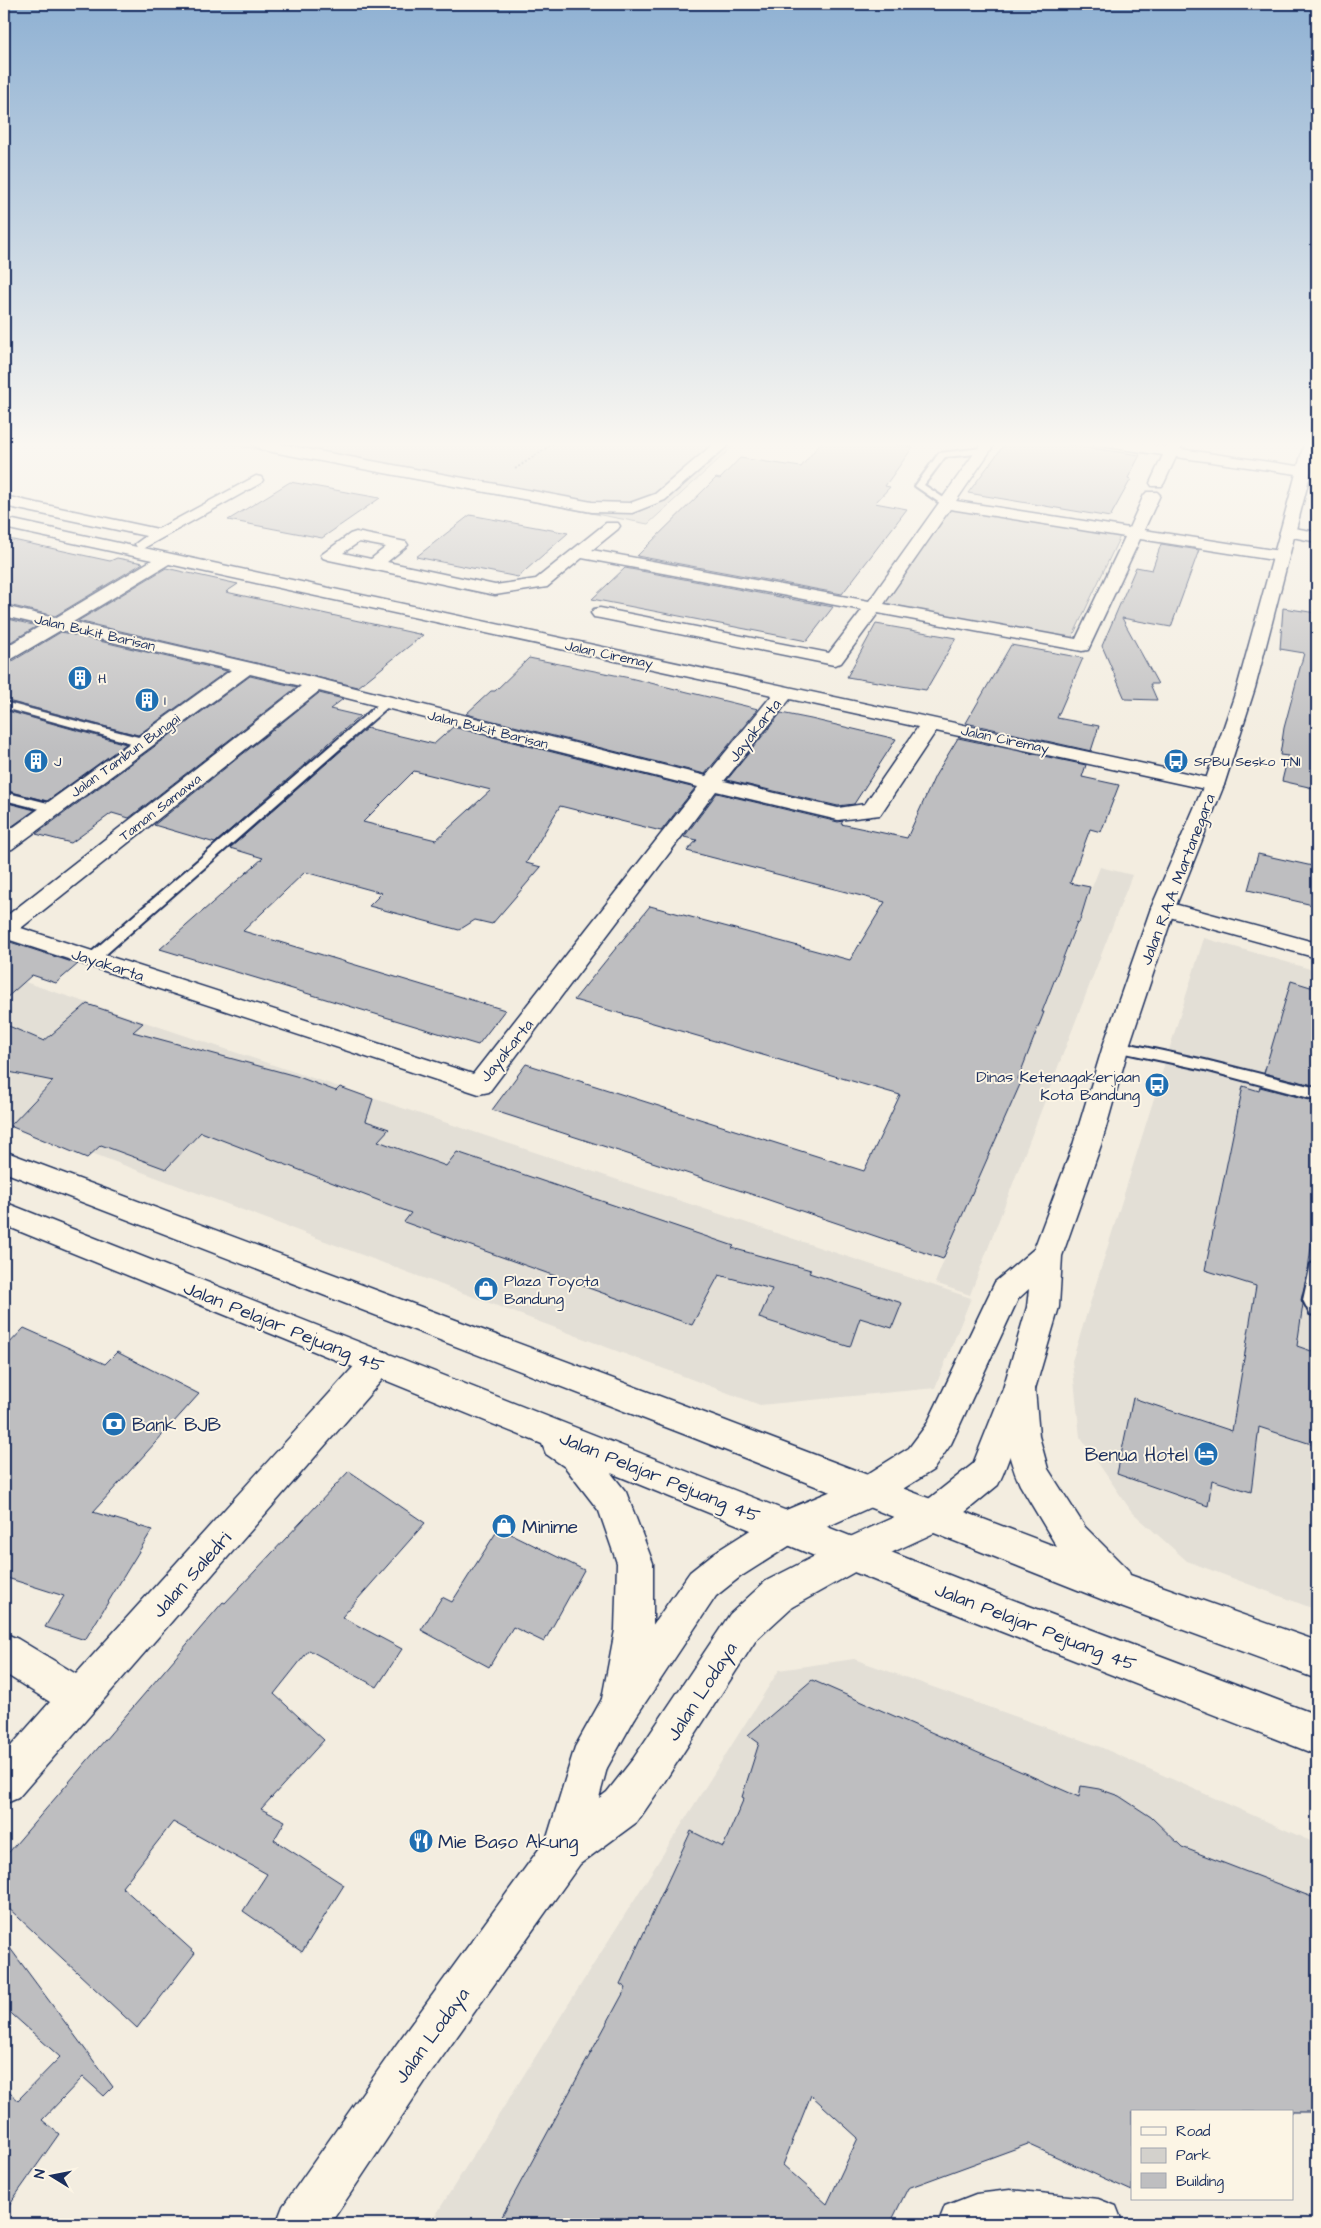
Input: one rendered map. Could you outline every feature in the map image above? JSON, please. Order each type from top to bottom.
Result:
[{"type":"street","name":"Jalan Ciremay","points":[[104,545],[1214,785]]},
{"type":"street","points":[[131,551],[141,545]]},
{"type":"street","points":[[374,564],[495,590],[541,582],[589,545]]},
{"type":"street","points":[[600,613],[834,658],[872,609],[917,545]]},
{"type":"street","points":[[579,553],[872,609],[1082,646],[1129,545]]},
{"type":"street","points":[[1210,545],[1280,556]]},
{"type":"street","name":"Jalan R.A.A. Martanegara","points":[[854,1553],[934,1516],[986,1474],[1019,1389],[1043,1307],[1047,1256],[1087,1145],[1116,1046],[1163,908],[1214,785],[1246,688],[1284,545]]},
{"type":"street","points":[[4,656],[167,558]]},
{"type":"street","name":"Jalan Bukit Barisan","points":[[4,611],[316,684],[711,784],[838,814],[872,810],[931,723]]},
{"type":"street","name":"Jalan Tambun Bungai","points":[[4,844],[246,668]]},
{"type":"street","name":"Taman Samawa","points":[[4,930],[316,684]]},
{"type":"street","name":"Jayakarta","points":[[4,930],[479,1085],[711,784],[785,692]]},
{"type":"street","points":[[1163,908],[1317,951]]},
{"type":"street","points":[[4,1161],[870,1491],[1121,1589],[1317,1660]]},
{"type":"street","name":"Jalan Pelajar Pejuang 45","points":[[4,1213],[987,1608],[1317,1735]]},
{"type":"street","name":"Jalan R.A.A. Martanegara","points":[[787,1527],[870,1491],[921,1459],[939,1434],[1006,1291],[1047,1256]]},
{"type":"street","name":"Jalan Saledri","points":[[4,1784],[377,1363]]},
{"type":"street","points":[[1019,1389],[1022,1436],[1032,1474],[1072,1539],[1121,1589]]},
{"type":"street","points":[[528,1423],[577,1456],[614,1503],[635,1563],[634,1630],[621,1704]]},
{"type":"street","name":"Jalan Lodaya","points":[[566,1849],[589,1761],[621,1704],[703,1584],[726,1565],[787,1527]]},
{"type":"street","name":"Jalan Lodaya","points":[[301,2224],[412,2062],[566,1849],[622,1807],[647,1773],[743,1627],[779,1594],[854,1553]]},
{"type":"street","points":[[4,1652],[80,1698]]},
{"type":"street","points":[[962,2224],[972,2219],[989,2215],[1010,2214],[1098,2224]]},
{"type":"lane","points":[[92,959],[386,703]]},
{"type":"lane","points":[[4,705],[142,742]]},
{"type":"lane","points":[[4,796],[52,808]]},
{"type":"lane","points":[[1116,1046],[1205,1065],[1317,1094]]},
{"type":"lane","points":[[1317,1268],[1312,1300],[1317,1309]]},
{"type":"shaded area","points":[[1100,867],[1132,875],[970,1295],[935,1283]]},
{"type":"shaded area","points":[[1204,938],[1317,971],[1317,1610],[1187,1561],[1132,1512],[1080,1437],[1072,1361]]},
{"type":"shaded area","points":[[4,975],[971,1298],[935,1388],[760,1405],[4,1120]]},
{"type":"shaded area","points":[[854,1659],[1098,1746],[1317,1844],[1317,2079],[908,1875],[743,2224],[430,2224],[779,1670]]},
{"type":"green space","points":[[924,545],[1116,545],[1071,640],[884,603]]},
{"type":"building","points":[[4,545],[36,545],[110,561],[117,558],[143,563],[55,616],[4,604]]},
{"type":"building","points":[[431,545],[554,545],[518,577],[416,557]]},
{"type":"building","points":[[648,545],[879,545],[842,594],[637,556]]},
{"type":"building","points":[[1161,545],[1199,550],[1171,627],[1122,618],[1158,684],[1150,684],[1157,700],[1125,699],[1102,646],[1136,567],[1152,570]]},
{"type":"building","points":[[166,568],[238,584],[226,592],[423,635],[358,687],[78,621]]},
{"type":"building","points":[[625,568],[833,607],[807,641],[592,599]]},
{"type":"building","points":[[1283,608],[1317,613],[1317,765],[1313,788],[1282,781],[1288,756],[1280,755],[1284,728],[1304,653],[1280,649]]},
{"type":"building","points":[[4,618],[37,626],[4,646]]},
{"type":"building","points":[[876,624],[956,638],[926,690],[847,677]]},
{"type":"building","points":[[61,632],[227,671],[138,735],[4,700],[4,663],[11,662]]},
{"type":"building","points":[[1011,645],[1083,658],[1057,718],[1099,726],[1091,751],[966,723]]},
{"type":"building","points":[[529,658],[630,678],[758,709],[705,774],[466,714],[491,691],[495,691]]},
{"type":"building","points":[[250,676],[297,687],[129,818],[112,813],[71,843],[36,834]]},
{"type":"building","points":[[319,693],[343,699],[330,709],[360,716],[215,843],[154,825]]},
{"type":"building","points":[[4,710],[126,744],[47,801],[4,790]]},
{"type":"building","points":[[781,713],[896,739],[854,804],[838,806],[727,780]]},
{"type":"building","points":[[453,727],[695,788],[661,831],[560,806],[526,863],[541,867],[492,924],[475,920],[459,930],[369,906],[382,893],[305,872],[243,931],[505,1010],[478,1045],[160,949],[263,858],[230,848],[367,728],[434,744]],"holes":[[[414,771],[491,790],[436,840],[363,822]]]},
{"type":"building","points":[[958,738],[1086,765],[1082,777],[1119,785],[1101,832],[1090,829],[1070,883],[1090,887],[1079,923],[1077,922],[1042,1012],[1044,1012],[1018,1079],[1022,1080],[943,1259],[492,1110],[526,1064],[864,1171],[900,1095],[574,1000],[650,906],[850,960],[885,902],[687,851],[697,840],[684,837],[717,793],[838,822],[843,821],[841,824],[907,838],[935,776]]},
{"type":"building","points":[[4,802],[35,810],[11,827],[4,825]]},
{"type":"building","points":[[1258,854],[1317,867],[1317,906],[1248,890]]},
{"type":"building","points":[[4,940],[78,964],[56,983],[32,975],[4,1000]]},
{"type":"building","points":[[1291,981],[1317,989],[1317,1086],[1264,1073]]},
{"type":"building","points":[[87,1004],[143,1023],[133,1032],[296,1076],[336,1091],[340,1087],[373,1099],[366,1121],[389,1129],[378,1141],[446,1166],[457,1152],[734,1246],[732,1248],[811,1270],[809,1273],[902,1303],[892,1328],[860,1318],[850,1347],[759,1318],[772,1289],[719,1275],[692,1325],[404,1222],[411,1213],[201,1132],[166,1169],[101,1145],[87,1158],[10,1126],[53,1081],[4,1071],[4,1024],[44,1041]]},
{"type":"building","points":[[1243,1086],[1259,1091],[1260,1087],[1317,1102],[1317,1201],[1308,1270],[1301,1300],[1303,1304],[1297,1346],[1317,1353],[1317,1383],[1311,1444],[1259,1427],[1251,1492],[1212,1480],[1208,1506],[1117,1474],[1133,1398],[1232,1431],[1256,1286],[1205,1270]]},
{"type":"building","points":[[24,1328],[105,1364],[117,1352],[199,1394],[93,1512],[152,1530],[85,1640],[45,1627],[64,1596],[4,1577],[4,1349]]},
{"type":"building","points":[[349,1471],[425,1523],[342,1617],[402,1649],[377,1687],[309,1650],[274,1694],[324,1740],[261,1809],[285,1821],[274,1840],[344,1885],[302,1952],[243,1911],[267,1874],[173,1822],[122,1887],[195,1953],[137,2028],[4,1904],[4,1858],[223,1602],[225,1603]]},
{"type":"building","points":[[499,1528],[584,1570],[544,1642],[513,1627],[489,1667],[421,1630],[442,1597],[452,1602]]},
{"type":"building","points":[[812,1680],[1079,1797],[1081,1786],[1099,1789],[1119,1796],[1151,1817],[1182,1847],[1317,1899],[1317,2112],[1294,2112],[1294,2110],[1131,2110],[1131,2191],[1028,2144],[908,2188],[890,2224],[498,2224],[626,1988],[620,1984],[691,1831],[723,1847],[744,1798],[742,1797],[759,1743],[748,1735]],"holes":[[[811,2095],[858,2138],[827,2204],[783,2165]]]},
{"type":"building","points":[[4,1940],[113,2087],[104,2096],[83,2077],[42,2120],[59,2134],[4,2212],[4,2088],[18,2100],[60,2057],[4,2007]]},
{"type":"place","name":"H","points":[[80,678]]},
{"type":"place","name":"I","points":[[147,700]]},
{"type":"place","name":"J","points":[[36,761]]},
{"type":"place","name":"SPBU Sesko TNI","points":[[1176,761]]},
{"type":"place","name":"Dinas Ketenagakerjaan Kota Bandung","points":[[1157,1085]]},
{"type":"place","name":"Plaza Toyota Bandung","points":[[486,1289]]},
{"type":"place","name":"Bank BJB","points":[[114,1424]]},
{"type":"place","name":"Benua Hotel","points":[[1206,1454]]},
{"type":"place","name":"Minime","points":[[504,1526]]},
{"type":"place","name":"Mie Baso Akung","points":[[421,1841]]}]
